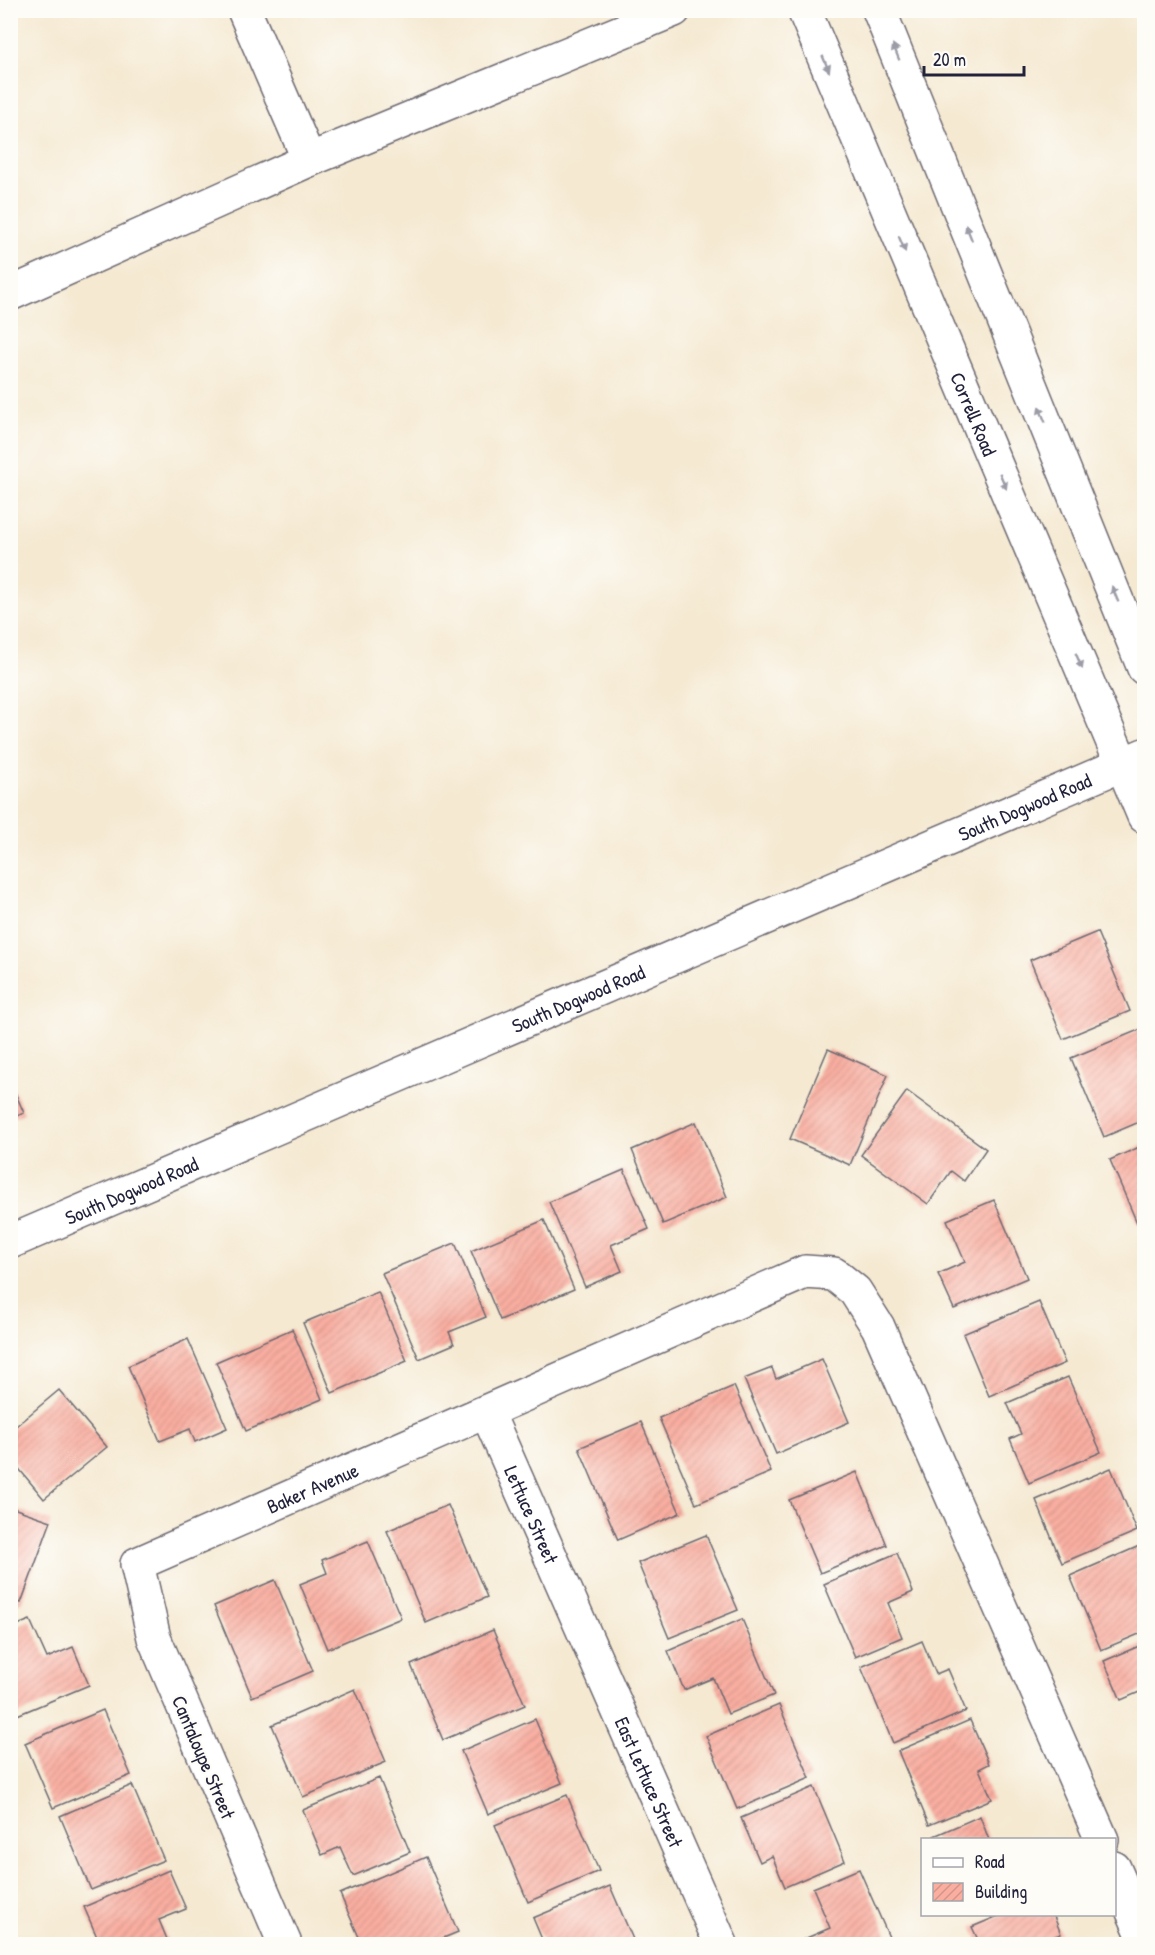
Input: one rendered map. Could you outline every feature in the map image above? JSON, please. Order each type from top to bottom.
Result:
[{"type":"street","points":[[244,10],[309,160]]},
{"type":"street","points":[[10,294],[309,160],[674,10]]},
{"type":"street","name":"Correll Road","points":[[804,10],[1134,760],[1144,816]]},
{"type":"street","points":[[879,10],[1144,668]]},
{"type":"street","name":"South Dogwood Road","points":[[10,1242],[1134,760]]},
{"type":"street","name":"Baker Avenue","points":[[137,1564],[805,1272],[834,1274],[855,1291],[878,1327],[1102,1838]]},
{"type":"street","name":"Lettuce Street","points":[[487,1412],[578,1619]]},
{"type":"street","name":"Cantaloupe Street","points":[[137,1564],[154,1638],[285,1944]]},
{"type":"street","name":"East Lettuce Street","points":[[578,1619],[721,1944]]},
{"type":"street","points":[[1116,1873],[1144,1937]]},
{"type":"building","points":[[1097,932],[1130,1011],[1063,1039],[1030,960]]},
{"type":"building","points":[[1141,1029],[1144,1038],[1144,1120],[1104,1137],[1071,1058]]},
{"type":"building","points":[[828,1049],[888,1075],[850,1165],[790,1139]]},
{"type":"building","points":[[10,1081],[24,1113],[10,1119]]},
{"type":"building","points":[[907,1091],[986,1149],[964,1181],[951,1171],[928,1204],[861,1155]]},
{"type":"building","points":[[696,1122],[727,1197],[663,1224],[632,1150]]},
{"type":"building","points":[[1144,1145],[1144,1219],[1137,1223],[1110,1160]]},
{"type":"building","points":[[624,1170],[649,1229],[611,1245],[622,1271],[585,1287],[549,1202]]},
{"type":"building","points":[[994,1200],[1027,1278],[954,1309],[938,1274],[965,1262],[947,1220]]},
{"type":"building","points":[[544,1220],[574,1289],[500,1320],[471,1251]]},
{"type":"building","points":[[455,1243],[486,1317],[449,1332],[454,1344],[419,1359],[382,1273]]},
{"type":"building","points":[[378,1292],[407,1361],[332,1393],[303,1323]]},
{"type":"building","points":[[1039,1302],[1065,1363],[989,1396],[963,1334]]},
{"type":"building","points":[[292,1329],[322,1399],[246,1431],[216,1362]]},
{"type":"building","points":[[188,1339],[227,1428],[195,1442],[190,1429],[160,1441],[128,1366]]},
{"type":"building","points":[[822,1359],[849,1422],[776,1454],[744,1379],[772,1368],[776,1379]]},
{"type":"building","points":[[1068,1377],[1101,1452],[1029,1483],[1010,1439],[1021,1434],[1007,1403]]},
{"type":"building","points":[[734,1386],[771,1472],[696,1504],[659,1418]]},
{"type":"building","points":[[59,1390],[107,1447],[44,1499],[10,1458],[10,1431]]},
{"type":"building","points":[[641,1422],[680,1513],[618,1540],[579,1448]]},
{"type":"building","points":[[1111,1468],[1137,1531],[1062,1563],[1036,1500]]},
{"type":"building","points":[[857,1472],[887,1545],[820,1573],[789,1500]]},
{"type":"building","points":[[448,1505],[487,1597],[426,1623],[387,1531]]},
{"type":"building","points":[[10,1507],[51,1521],[21,1603],[10,1600]]},
{"type":"building","points":[[706,1535],[738,1610],[669,1638],[638,1563]]},
{"type":"building","points":[[368,1541],[401,1618],[327,1649],[300,1584],[327,1573],[322,1560]]},
{"type":"building","points":[[1144,1544],[1144,1632],[1101,1650],[1070,1576]]},
{"type":"building","points":[[897,1553],[913,1592],[888,1603],[902,1637],[855,1657],[824,1584]]},
{"type":"building","points":[[275,1580],[313,1671],[252,1697],[214,1606]]},
{"type":"building","points":[[742,1619],[774,1695],[728,1714],[713,1678],[684,1690],[668,1651]]},
{"type":"building","points":[[30,1620],[47,1658],[73,1647],[89,1685],[10,1718],[10,1628]]},
{"type":"building","points":[[493,1630],[525,1705],[443,1740],[411,1665]]},
{"type":"building","points":[[922,1641],[936,1674],[948,1669],[966,1711],[893,1743],[861,1667]]},
{"type":"building","points":[[1144,1644],[1144,1690],[1121,1700],[1104,1661]]},
{"type":"building","points":[[355,1689],[386,1762],[303,1797],[272,1725]]},
{"type":"building","points":[[779,1705],[810,1778],[737,1809],[706,1736]]},
{"type":"building","points":[[103,1710],[131,1775],[53,1808],[25,1743]]},
{"type":"building","points":[[535,1719],[562,1783],[488,1814],[461,1751]]},
{"type":"building","points":[[970,1720],[989,1764],[979,1769],[992,1799],[929,1825],[898,1751]]},
{"type":"building","points":[[379,1778],[410,1852],[353,1876],[340,1847],[322,1855],[303,1810]]},
{"type":"building","points":[[132,1785],[164,1860],[91,1890],[60,1816]]},
{"type":"building","points":[[814,1787],[845,1861],[785,1887],[772,1856],[760,1862],[741,1818]]},
{"type":"building","points":[[567,1795],[599,1871],[528,1902],[495,1825]]},
{"type":"building","points":[[980,1816],[988,1838],[934,1838],[934,1836]]},
{"type":"building","points":[[426,1857],[458,1932],[429,1944],[362,1944],[340,1894]]},
{"type":"building","points":[[859,1869],[892,1944],[804,1944],[802,1940],[830,1928],[813,1888]]},
{"type":"building","points":[[169,1870],[186,1909],[159,1920],[169,1944],[100,1944],[84,1907]]},
{"type":"building","points":[[610,1886],[635,1944],[544,1944],[533,1918]]},
{"type":"building","points":[[998,1916],[1054,1916],[1061,1934],[1035,1944],[980,1944],[972,1927]]}]
